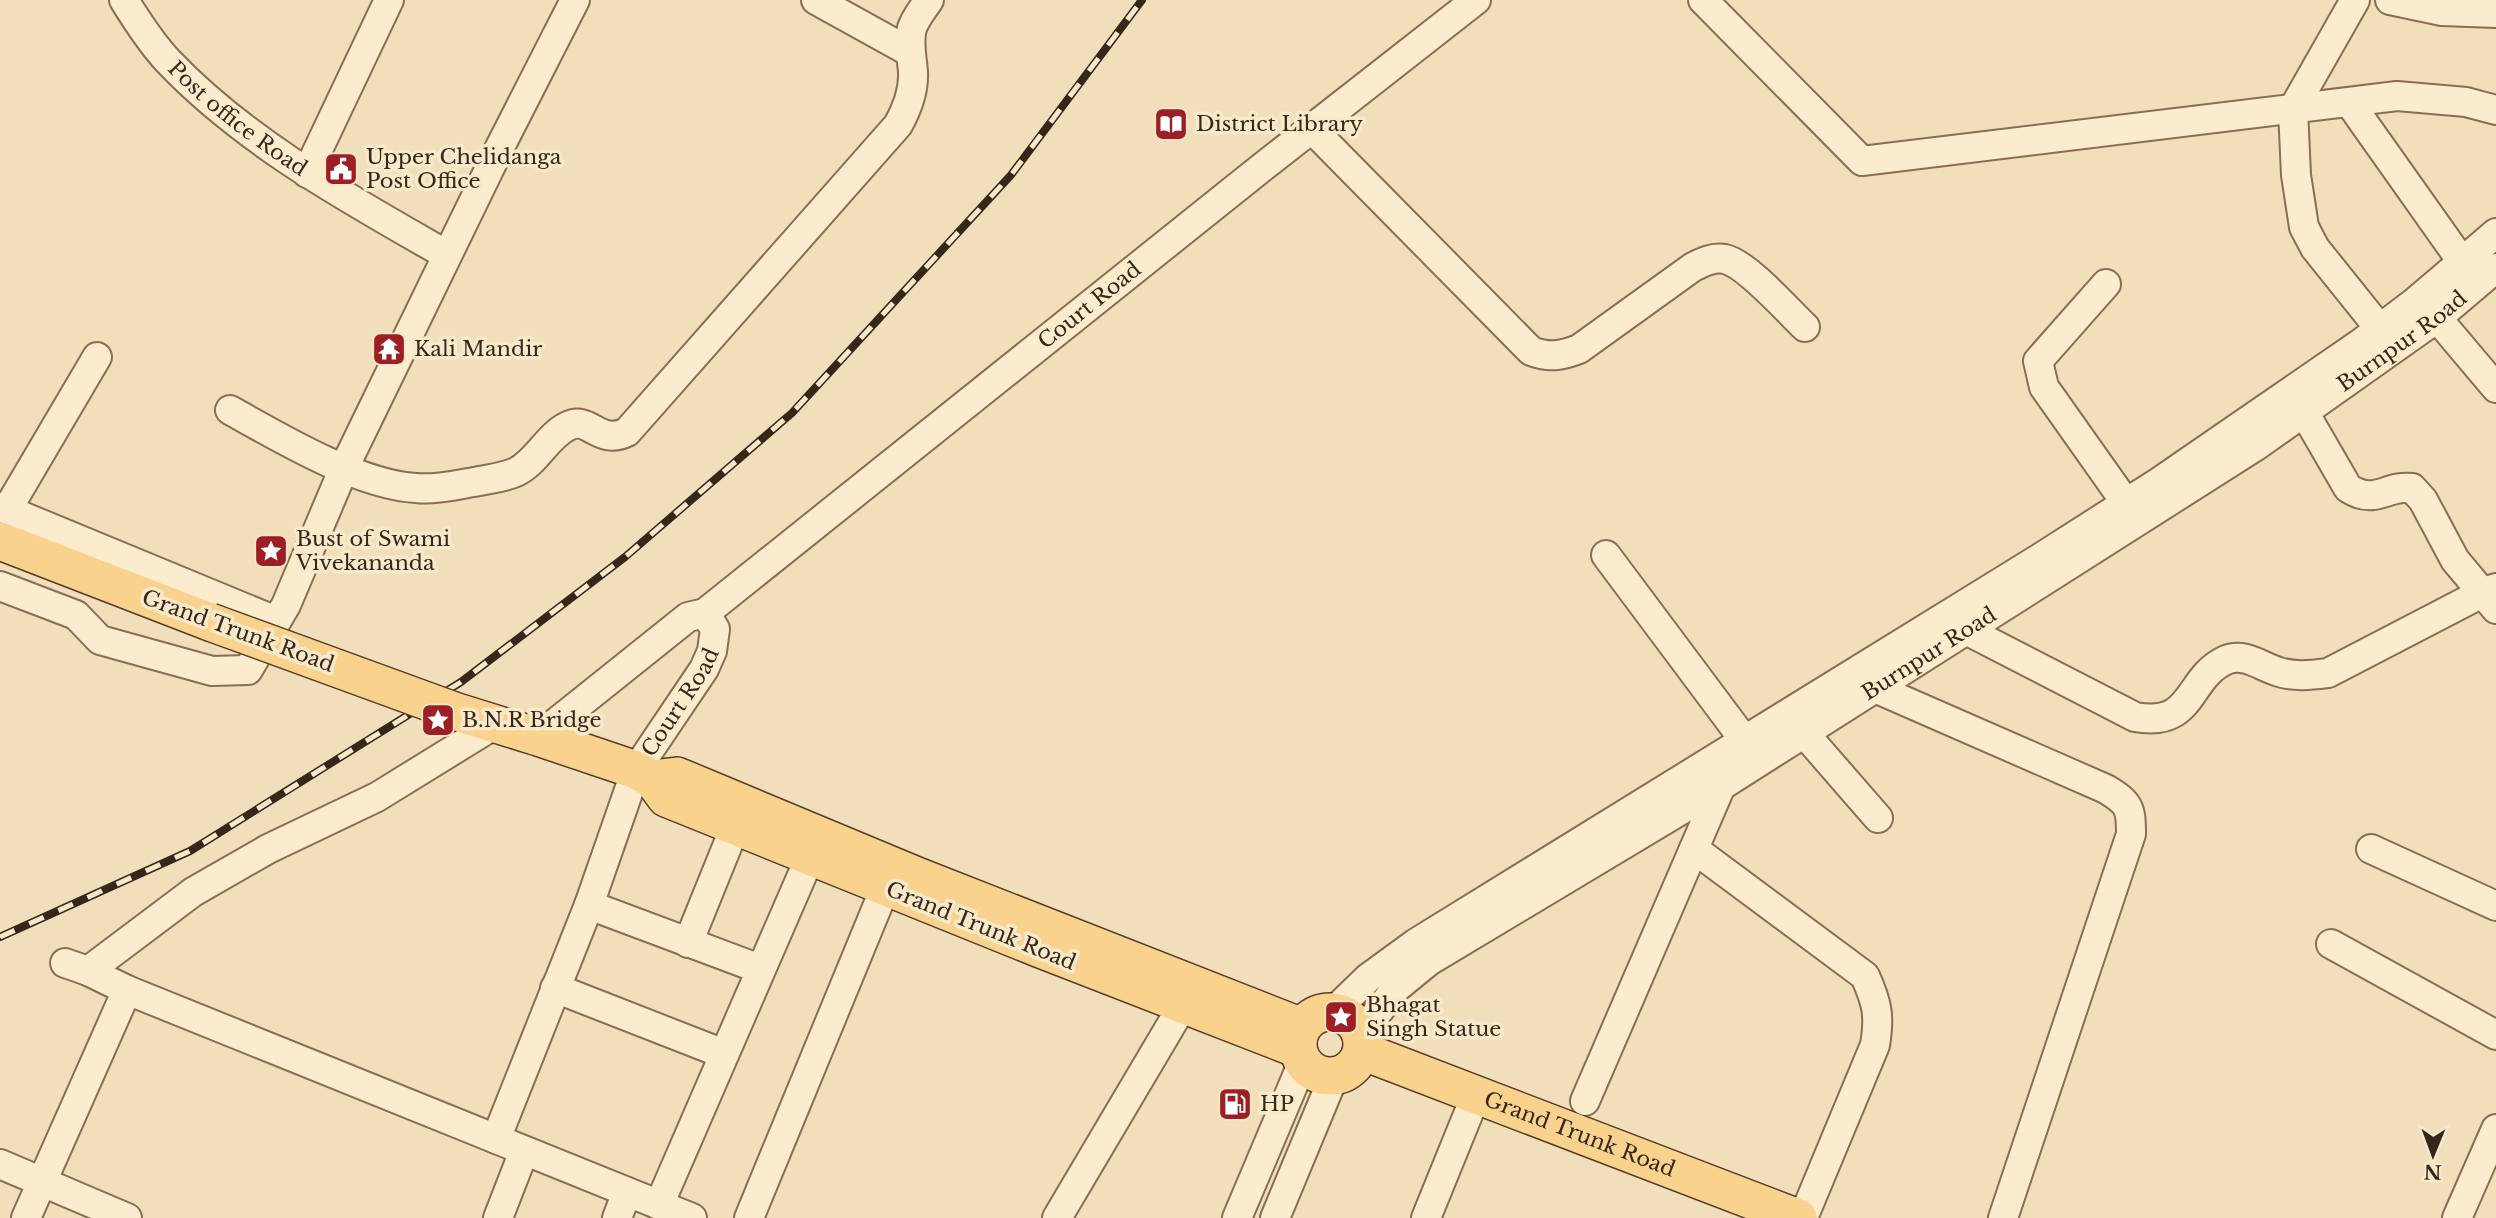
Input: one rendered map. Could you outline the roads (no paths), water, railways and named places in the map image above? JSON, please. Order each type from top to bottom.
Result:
[{"type":"main road","name":"Grand Trunk Road","points":[[2,520],[210,622],[538,737],[652,782],[917,876],[1328,1044],[1476,1095],[1755,1210],[1800,1218]]},
{"type":"main road","name":"Grand Trunk Road","points":[[652,782],[735,827],[1183,1005],[1328,1044]]},
{"type":"street","name":"Post office Road","points":[[124,0],[166,59],[237,122],[307,173],[447,255]]},
{"type":"street","points":[[307,173],[389,0]]},
{"type":"street","points":[[0,586],[76,615],[100,640],[212,671],[248,670],[281,613],[344,468],[575,0]]},
{"type":"street","points":[[816,0],[910,52]]},
{"type":"street","points":[[230,410],[344,468],[394,485],[431,489],[517,472],[569,425],[583,425],[593,428],[603,436],[615,438],[627,432],[898,125],[911,95],[911,30],[929,0]]},
{"type":"street","name":"Court Road","points":[[538,737],[688,617],[705,613],[1311,128],[1476,0]]},
{"type":"street","points":[[1703,0],[1862,161],[2397,96],[2466,102],[2496,110]]},
{"type":"street","points":[[2355,0],[2292,109],[2299,207],[2304,228],[2315,248],[2380,329]]},
{"type":"street","points":[[2390,0],[2442,11],[2496,13]]},
{"type":"street","points":[[2349,102],[2463,263]]},
{"type":"street","points":[[1311,128],[1531,351],[1544,356],[1561,356],[1579,349],[1693,267],[1709,259],[1725,259],[1741,266],[1805,327]]},
{"type":"street","points":[[1237,1218],[1328,1044],[1368,978],[1416,943],[2126,503],[2380,329],[2496,233]]},
{"type":"street","name":"Burnpur Road","points":[[1328,1044],[1429,961],[1721,786],[2256,446],[2437,318],[2496,268]]},
{"type":"street","points":[[2106,284],[2038,361],[2044,387],[2126,503]]},
{"type":"street","points":[[2437,318],[2496,388]]},
{"type":"street","points":[[97,357],[2,520],[281,613]]},
{"type":"street","points":[[1966,631],[2136,718],[2153,720],[2171,716],[2213,669],[2228,659],[2249,659],[2280,672],[2304,676],[2328,673],[2492,596],[2455,560],[2423,500],[2412,488],[2401,487],[2374,497],[2359,495],[2348,488],[2304,412]]},
{"type":"street","points":[[1606,555],[1745,741]]},
{"type":"street","name":"Court Road","points":[[496,1139],[589,905],[652,782],[712,651],[715,629],[705,613]]},
{"type":"street","points":[[1875,688],[2106,789],[2126,801],[2131,815],[2131,834],[2003,1218]]},
{"type":"street","points":[[476,717],[377,797],[268,849],[193,892],[76,967],[524,1150],[622,1205],[659,1205],[692,1218]]},
{"type":"street","points":[[1804,733],[1878,818]]},
{"type":"street","points":[[1584,1101],[1721,786]]},
{"type":"street","points":[[688,943],[735,827]]},
{"type":"street","points":[[1693,849],[1865,976],[1877,1002],[1875,1045],[1800,1218]]},
{"type":"street","points":[[2371,849],[2496,906]]},
{"type":"street","points":[[659,1205],[810,857]]},
{"type":"street","points":[[749,1218],[885,888]]},
{"type":"street","points":[[589,905],[760,970]]},
{"type":"street","points":[[2331,944],[2496,1035]]},
{"type":"street","points":[[555,988],[724,1054]]},
{"type":"street","points":[[26,1218],[127,990]]},
{"type":"street","points":[[1057,1218],[1183,1005]]},
{"type":"street","points":[[1275,1218],[1328,1044]]},
{"type":"street","points":[[1426,1218],[1476,1095]]},
{"type":"street","points":[[2457,1218],[2496,1129]]},
{"type":"street","points":[[498,1218],[524,1150]]},
{"type":"street","points":[[0,1164],[128,1218]]},
{"type":"railway","points":[[0,937],[190,851],[461,682],[625,557],[792,413],[1011,175],[1142,0]]},
{"type":"place","name":"District Library","points":[[1171,124]]},
{"type":"place","name":"Upper Chelidanga Post Office","points":[[341,169]]},
{"type":"place","name":"Kali Mandir","points":[[389,349]]},
{"type":"place","name":"Bust of Swami Vivekananda","points":[[271,551]]},
{"type":"place","name":"B.N.R Bridge","points":[[438,720]]},
{"type":"place","name":"Bhagat Singh Statue","points":[[1341,1017]]},
{"type":"place","name":"HP","points":[[1235,1104]]}]
